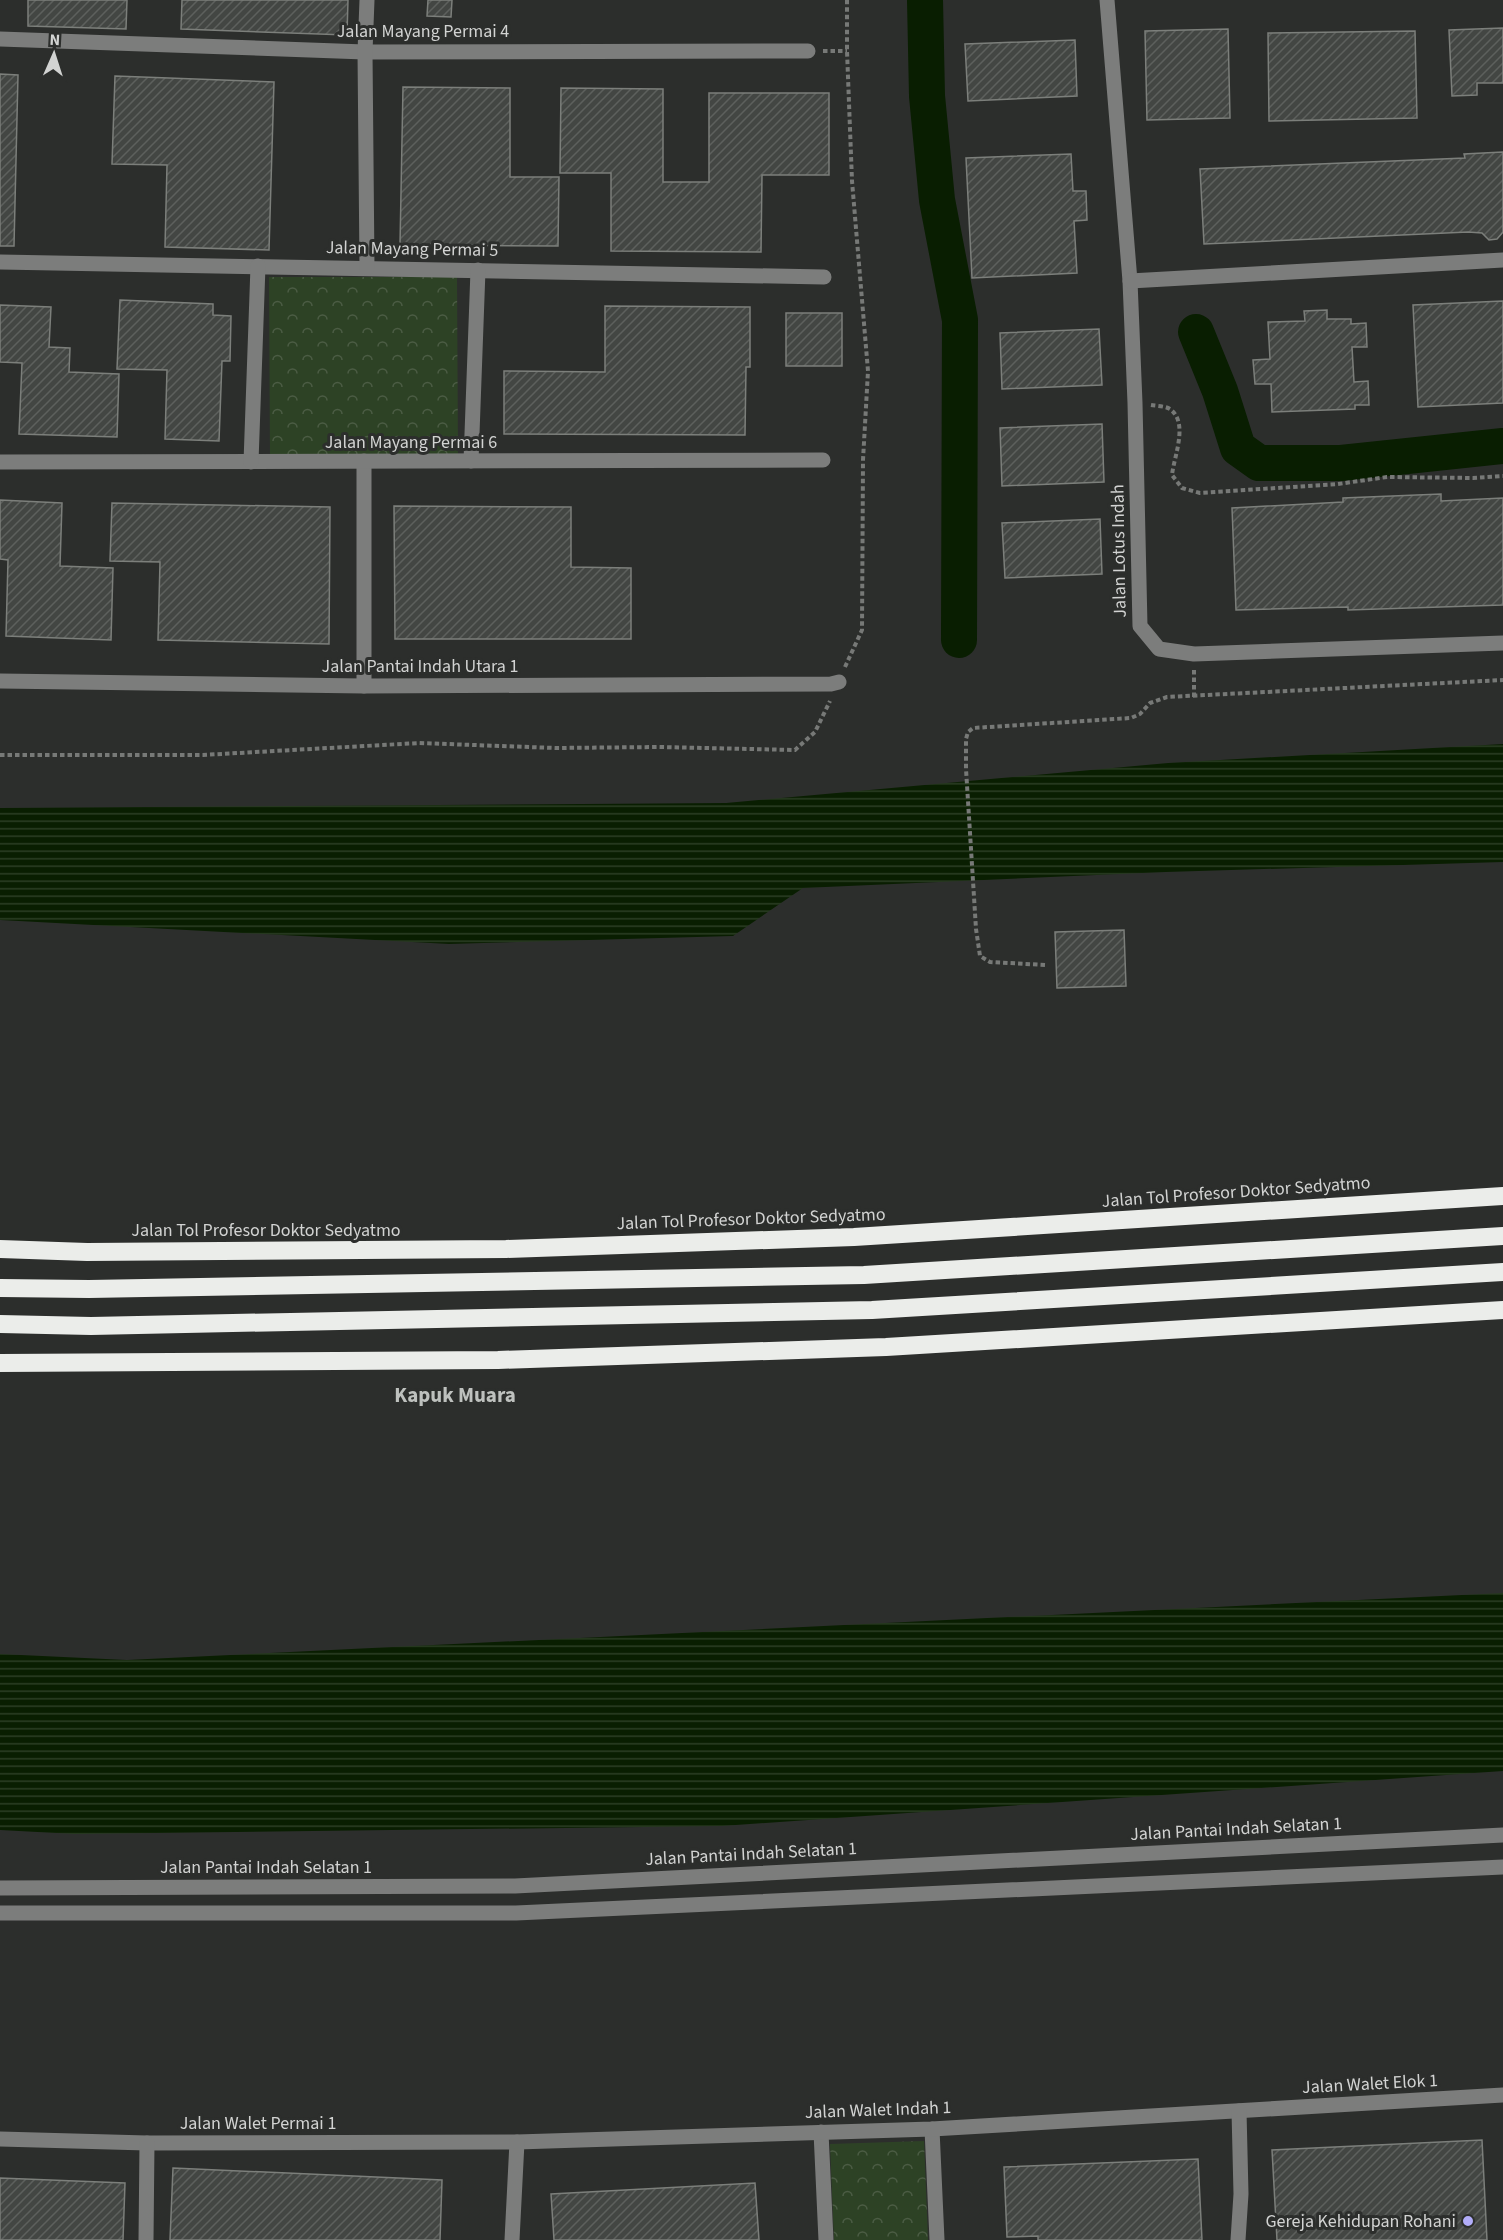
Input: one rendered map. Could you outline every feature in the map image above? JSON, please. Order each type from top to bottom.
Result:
[{"type":"highway","name":"Jalan Tol Profesor Doktor Sedyatmo","points":[[0,1249],[99,1252],[506,1249],[842,1238],[1503,1196]]},
{"type":"highway","points":[[0,1288],[89,1289],[864,1275],[1503,1236]]},
{"type":"highway","points":[[0,1324],[103,1326],[872,1310],[1503,1272]]},
{"type":"highway","points":[[0,1363],[498,1360],[839,1348],[1503,1310]]},
{"type":"street","points":[[367,0],[365,51],[367,268]]},
{"type":"street","name":"Jalan Lotus Indah","points":[[1107,0],[1130,281],[1136,402],[1140,626],[1159,649],[1194,654],[1503,643]]},
{"type":"street","name":"Jalan Mayang Permai 4","points":[[0,39],[365,51],[808,51]]},
{"type":"street","points":[[1130,281],[1503,260]]},
{"type":"street","name":"Jalan Mayang Permai 5","points":[[0,262],[824,277]]},
{"type":"street","points":[[251,462],[258,266]]},
{"type":"street","points":[[471,461],[478,270]]},
{"type":"street","name":"Jalan Mayang Permai 6","points":[[0,462],[822,460]]},
{"type":"street","points":[[364,461],[364,686]]},
{"type":"street","name":"Jalan Pantai Indah Utara 1","points":[[0,681],[364,686],[831,684],[839,682]]},
{"type":"street","name":"Jalan Pantai Indah Selatan 1","points":[[0,1888],[515,1886],[1503,1835]]},
{"type":"street","points":[[0,1913],[516,1913],[1503,1867]]},
{"type":"street","points":[[515,1886],[516,1913]]},
{"type":"street","name":"Jalan Walet Elok 1","points":[[1239,2110],[1503,2095]]},
{"type":"street","points":[[1238,2240],[1241,2194],[1239,2110]]},
{"type":"street","name":"Jalan Walet Indah 1","points":[[517,2142],[932,2129],[1239,2110]]},
{"type":"street","points":[[932,2129],[938,2240]]},
{"type":"street","points":[[821,2132],[825,2240]]},
{"type":"street","name":"Jalan Walet Permai 1","points":[[0,2139],[147,2143],[517,2142]]},
{"type":"street","points":[[512,2240],[517,2142]]},
{"type":"street","points":[[147,2143],[147,2240]]},
{"type":"path","points":[[0,755],[214,754],[419,743],[556,748],[659,747],[795,750],[814,732],[862,630],[863,460],[868,371],[852,182],[847,0]]},
{"type":"path","points":[[808,51],[847,51]]},
{"type":"path","points":[[1136,402],[1169,408],[1176,416],[1181,434],[1174,457],[1172,475],[1182,488],[1200,493],[1338,484],[1387,477],[1503,476]]},
{"type":"path","points":[[1194,654],[1194,697]]},
{"type":"path","points":[[1045,964],[990,962],[980,956],[976,929],[966,769],[966,739],[968,732],[973,728],[1131,718],[1140,714],[1150,703],[1167,697],[1503,680]]},
{"type":"green space","points":[[269,277],[457,277],[458,458],[270,458]]},
{"type":"green space","points":[[924,2141],[928,2240],[834,2240],[830,2144]]},
{"type":"shaded area","points":[[1503,744],[1503,862],[1166,872],[803,888],[733,936],[449,944],[0,920],[0,808],[726,803],[1168,763]]},
{"type":"shaded area","points":[[1503,1593],[1503,1771],[722,1826],[75,1834],[0,1830],[0,1654],[127,1660]]},
{"type":"building","points":[[28,0],[127,0],[126,29],[28,26]]},
{"type":"building","points":[[182,0],[348,0],[347,35],[181,29]]},
{"type":"building","points":[[428,0],[452,0],[451,17],[427,16]]},
{"type":"building","points":[[1503,28],[1503,83],[1477,83],[1477,95],[1452,96],[1449,30]]},
{"type":"building","points":[[1228,29],[1230,118],[1147,120],[1145,31]]},
{"type":"building","points":[[1415,31],[1417,118],[1269,121],[1268,33]]},
{"type":"building","points":[[1075,40],[1077,96],[968,101],[965,44]]},
{"type":"building","points":[[0,74],[18,75],[14,246],[0,246]]},
{"type":"building","points":[[115,76],[274,82],[269,250],[165,247],[167,165],[112,164]]},
{"type":"building","points":[[403,87],[510,88],[510,177],[559,177],[558,246],[400,245]]},
{"type":"building","points":[[561,88],[663,89],[663,182],[709,182],[709,93],[829,93],[829,175],[762,175],[761,252],[611,251],[611,173],[560,173]]},
{"type":"building","points":[[1503,152],[1503,232],[1497,239],[1489,240],[1482,233],[1468,232],[1204,244],[1200,169],[1465,158],[1464,154]]},
{"type":"building","points":[[1071,154],[1073,191],[1086,191],[1087,220],[1074,221],[1077,273],[972,278],[966,158]]},
{"type":"building","points":[[120,300],[213,304],[213,315],[231,316],[230,361],[222,361],[219,441],[165,439],[167,370],[117,369]]},
{"type":"building","points":[[1503,301],[1503,403],[1418,407],[1413,305]]},
{"type":"building","points":[[0,305],[51,307],[49,347],[70,348],[69,372],[119,374],[117,437],[19,434],[22,363],[0,362]]},
{"type":"building","points":[[605,306],[750,307],[750,367],[746,367],[745,435],[504,434],[504,371],[605,372]]},
{"type":"building","points":[[1327,310],[1327,319],[1351,319],[1351,324],[1366,323],[1367,347],[1352,347],[1354,382],[1368,381],[1369,405],[1355,405],[1355,409],[1272,412],[1271,384],[1255,384],[1253,360],[1270,359],[1268,322],[1305,321],[1304,311]]},
{"type":"building","points":[[786,313],[842,313],[842,366],[786,366]]},
{"type":"building","points":[[1099,329],[1102,385],[1002,389],[1000,333]]},
{"type":"building","points":[[1102,424],[1104,482],[1002,486],[1000,428]]},
{"type":"building","points":[[1441,494],[1441,501],[1503,498],[1503,605],[1348,610],[1348,607],[1236,610],[1232,508],[1343,502],[1343,498]]},
{"type":"building","points":[[0,500],[62,503],[60,566],[113,568],[111,640],[6,636],[8,560],[0,559]]},
{"type":"building","points":[[112,503],[330,507],[329,644],[158,640],[160,562],[110,561]]},
{"type":"building","points":[[394,506],[571,507],[571,567],[631,568],[631,639],[395,639]]},
{"type":"building","points":[[1100,519],[1102,574],[1005,578],[1002,523]]},
{"type":"building","points":[[1124,930],[1126,986],[1057,988],[1055,932]]},
{"type":"building","points":[[1482,2140],[1487,2240],[1277,2240],[1272,2150]]},
{"type":"building","points":[[1198,2159],[1202,2240],[1038,2240],[1038,2236],[1007,2237],[1004,2167]]},
{"type":"building","points":[[173,2168],[442,2180],[440,2240],[170,2240]]},
{"type":"building","points":[[0,2178],[125,2183],[123,2240],[0,2240]]},
{"type":"building","points":[[755,2183],[759,2240],[554,2240],[551,2194]]},
{"type":"waterway","points":[[925,0],[927,96],[937,200],[960,320],[959,640]]},
{"type":"waterway","points":[[1196,332],[1220,391],[1238,448],[1259,463],[1341,463],[1503,446]]},
{"type":"place","name":"Gereja Kehidupan Rohani","points":[[1468,2221]]},
{"type":"district","name":"Kapuk Muara","points":[[455,1395]]}]
